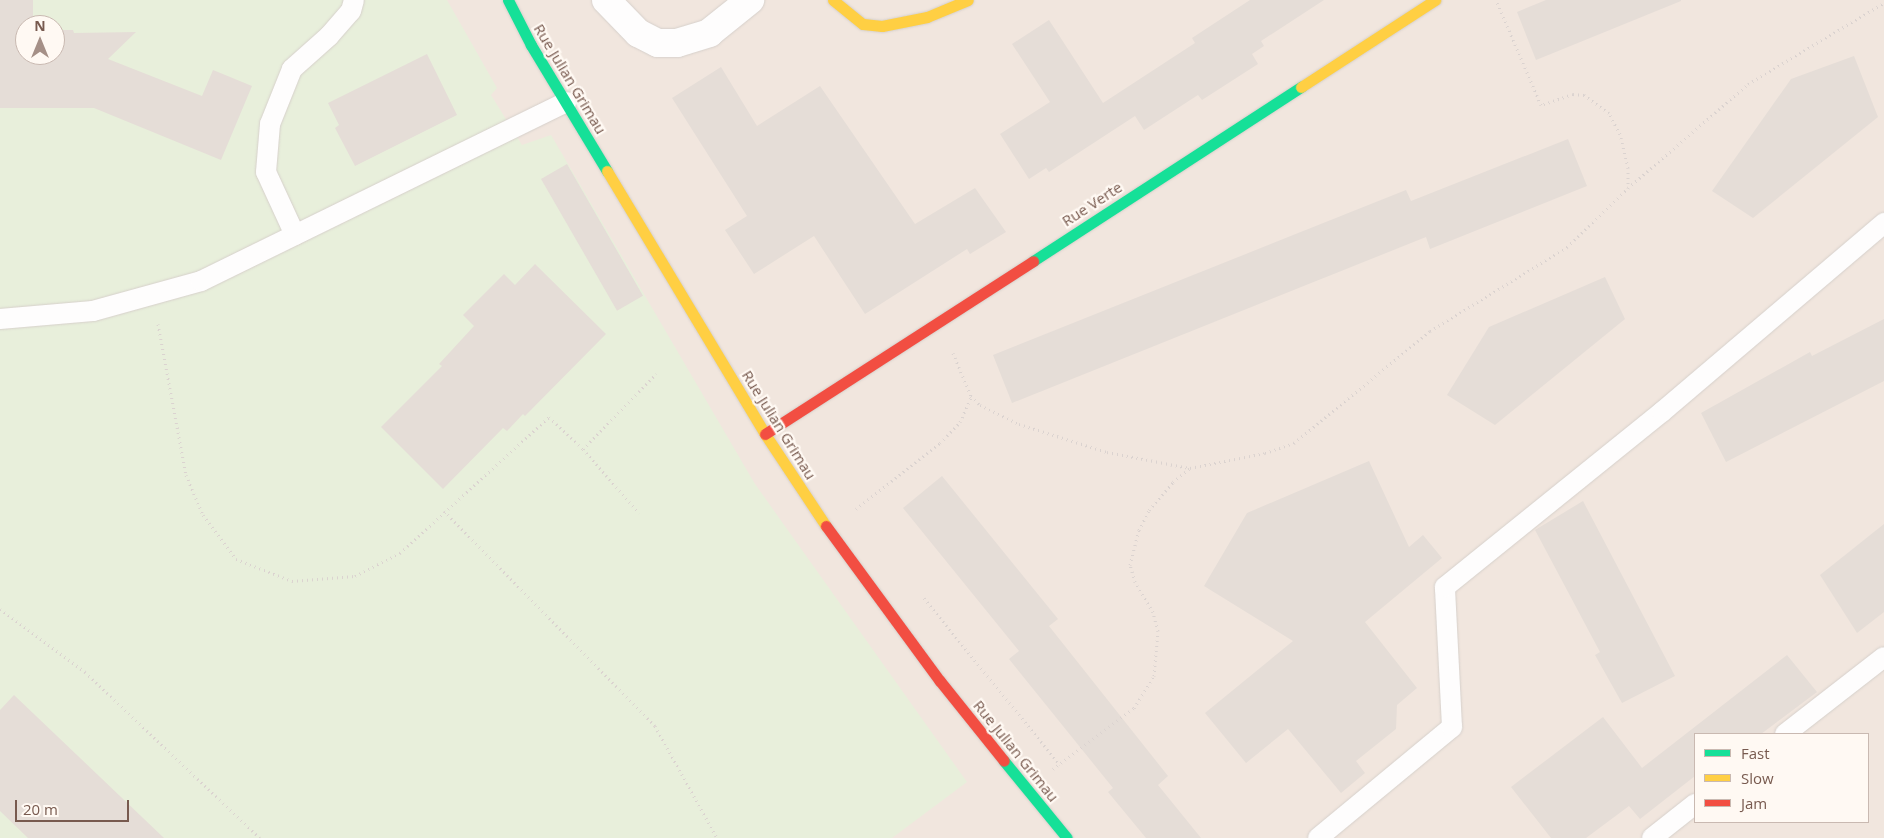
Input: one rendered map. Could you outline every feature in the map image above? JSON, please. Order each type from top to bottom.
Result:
[{"type":"street","name":"Rue Julian Grimau","points":[[508,0],[566,102],[765,434],[832,534],[940,681],[1067,838]]},
{"type":"street","points":[[606,0],[638,33],[658,43],[677,43],[709,33],[750,0]]},
{"type":"street","points":[[833,0],[848,15],[863,24],[882,26],[926,17],[968,0]]},
{"type":"street","name":"Rue Verte","points":[[765,434],[1435,0]]},
{"type":"lane","points":[[295,235],[266,172],[270,124],[292,69],[329,36],[350,11],[354,0]]},
{"type":"lane","points":[[0,319],[93,311],[201,281],[566,102]]},
{"type":"lane","points":[[1318,838],[1452,727],[1445,587],[1662,412],[1884,223]]},
{"type":"lane","points":[[1786,733],[1884,657]]},
{"type":"lane","points":[[1652,838],[1694,805]]},
{"type":"path","points":[[1496,0],[1542,105],[1573,94],[1584,95],[1609,113],[1622,143],[1628,168],[1628,188]]},
{"type":"path","points":[[951,349],[971,396],[980,405],[1019,424],[1107,452],[1190,468],[1265,453],[1294,442],[1430,331],[1567,247],[1628,188],[1748,84],[1884,3]]},
{"type":"path","points":[[153,295],[186,475],[203,515],[236,559],[292,582],[355,576],[400,553],[549,417],[583,450],[639,513]]},
{"type":"path","points":[[583,450],[656,374]]},
{"type":"path","points":[[853,511],[940,443],[960,422],[971,396]]},
{"type":"path","points":[[1026,788],[1114,727],[1145,694],[1154,676],[1158,631],[1153,612],[1135,582],[1130,565],[1132,547],[1150,510],[1173,482],[1190,468]]},
{"type":"path","points":[[444,511],[655,726],[717,838]]},
{"type":"path","points":[[0,609],[85,672],[260,838]]},
{"type":"shaded area","points":[[0,0],[1884,0],[1884,838],[0,838]]},
{"type":"green space","points":[[0,0],[447,0],[497,88],[491,95],[522,145],[551,135],[755,484],[967,782],[892,838],[0,838]]},
{"type":"building","points":[[0,0],[33,0],[33,15],[15,15],[15,65],[65,65],[65,30],[73,30],[74,33],[136,32],[108,59],[202,96],[213,70],[252,86],[221,160],[94,108],[0,108]]},
{"type":"building","points":[[1250,0],[1324,0],[1261,41],[1264,46],[1252,54],[1258,64],[1202,100],[1198,95],[1144,130],[1135,116],[1049,172],[1046,168],[1029,179],[1000,134],[1050,102],[1012,44],[1049,20],[1103,103],[1195,43],[1192,38]]},
{"type":"building","points":[[1546,0],[1681,1],[1536,60],[1517,12]]},
{"type":"building","points":[[427,54],[457,115],[355,166],[335,128],[339,125],[328,103]]},
{"type":"building","points":[[1854,56],[1878,117],[1753,218],[1712,191],[1791,79]]},
{"type":"building","points":[[721,67],[757,126],[820,86],[915,224],[975,188],[1006,232],[970,254],[967,249],[865,314],[814,236],[754,274],[725,230],[747,216],[672,98]]},
{"type":"building","points":[[1568,139],[1587,186],[1430,249],[1426,237],[1012,403],[993,355],[1406,190],[1411,201]]},
{"type":"building","points":[[567,164],[643,296],[617,311],[541,179]]},
{"type":"building","points":[[535,264],[606,334],[525,416],[523,414],[507,431],[503,428],[443,489],[381,427],[442,366],[439,364],[474,326],[463,315],[504,274],[515,285]]},
{"type":"building","points":[[1605,277],[1625,319],[1495,425],[1447,395],[1489,327]]},
{"type":"building","points":[[1884,319],[1884,381],[1726,462],[1701,413],[1810,352],[1812,356]]},
{"type":"building","points":[[1369,461],[1409,547],[1423,535],[1442,558],[1365,622],[1417,688],[1397,705],[1396,729],[1356,761],[1365,773],[1341,793],[1288,729],[1246,763],[1205,713],[1293,641],[1204,586],[1247,513]]},
{"type":"building","points":[[942,476],[1058,619],[1049,626],[1168,776],[1158,785],[1201,838],[1146,838],[1108,792],[1113,788],[1009,659],[1019,651],[903,508]]},
{"type":"building","points":[[1583,501],[1675,676],[1622,703],[1595,655],[1600,652],[1535,530]]},
{"type":"building","points":[[1884,524],[1884,612],[1857,633],[1820,575]]},
{"type":"building","points":[[1787,655],[1817,692],[1762,733],[1694,733],[1694,777],[1640,819],[1629,806],[1586,838],[1551,838],[1511,787],[1603,717],[1642,768]]},
{"type":"building","points":[[14,695],[164,838],[28,838],[0,811],[0,710]]},
{"type":"traffic: fast","points":[[508,0],[531,45],[607,171]]},
{"type":"traffic: fast","points":[[1033,261],[1301,87]]},
{"type":"traffic: fast","points":[[1004,761],[1067,838]]},
{"type":"traffic: slow","points":[[833,0],[863,24],[882,26],[927,17],[968,0]]},
{"type":"traffic: slow","points":[[1301,87],[1435,0]]},
{"type":"traffic: slow","points":[[607,171],[765,434],[826,526]]},
{"type":"traffic: jam","points":[[765,434],[1033,261]]},
{"type":"traffic: jam","points":[[826,526],[940,681],[1004,761]]}]
